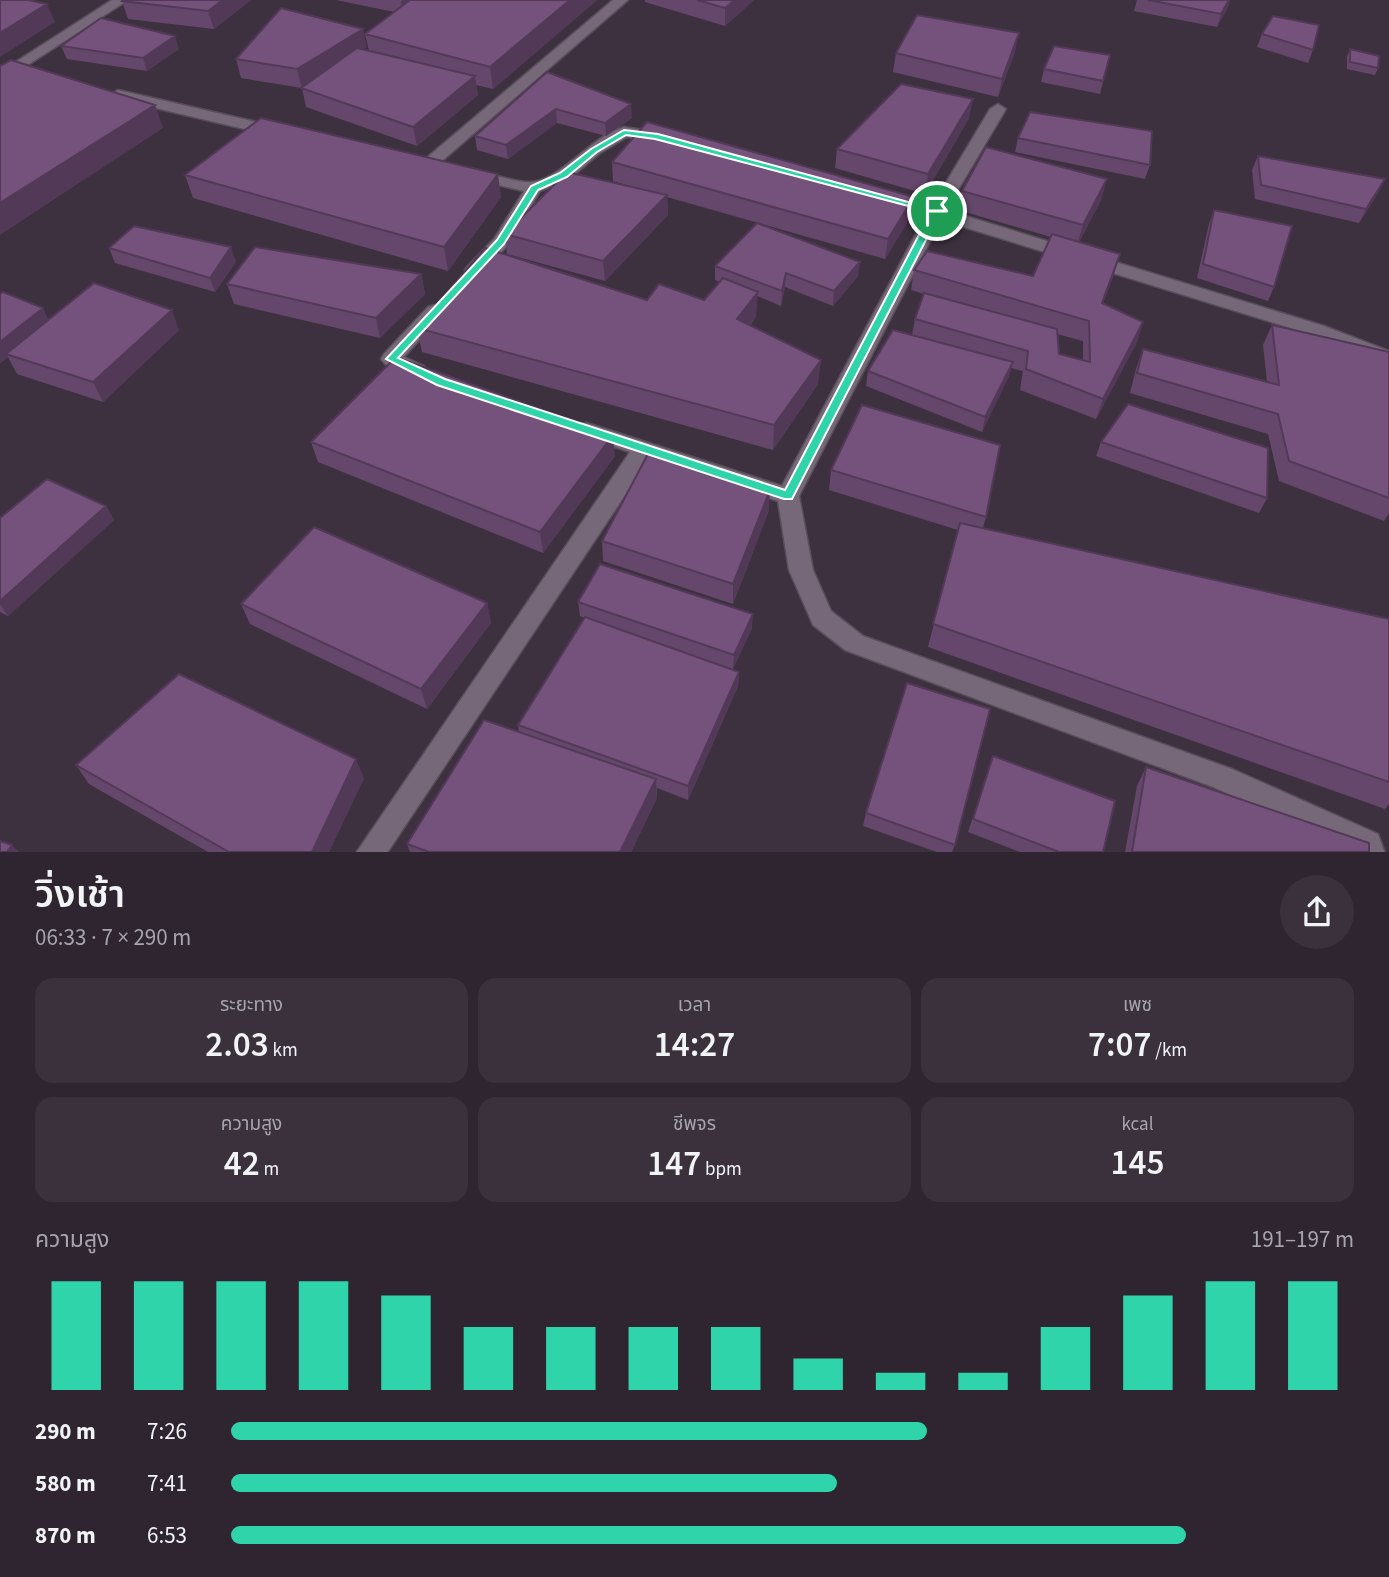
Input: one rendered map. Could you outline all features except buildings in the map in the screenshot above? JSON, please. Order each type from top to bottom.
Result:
[{"type":"street","points":[[9,73],[121,0]]},
{"type":"street","points":[[534,188],[422,163],[621,0]]},
{"type":"street","points":[[9,73],[48,76]]},
{"type":"street","points":[[98,89],[172,109],[294,135]]},
{"type":"street","points":[[998,109],[937,211],[788,496],[801,570],[822,618],[854,643],[1222,778],[1368,843],[1371,852]]},
{"type":"street","points":[[441,382],[391,359],[501,242],[534,188],[564,175],[594,150],[624,132],[682,143]]},
{"type":"street","points":[[870,193],[937,211],[1317,330],[1389,358]]},
{"type":"street","points":[[568,424],[788,496]]},
{"type":"street","points":[[370,852],[643,449]]},
{"type":"route","points":[[624,132],[655,136],[937,211],[788,496],[441,382],[391,359],[501,242],[534,188],[564,175],[594,150],[624,132]]}]
